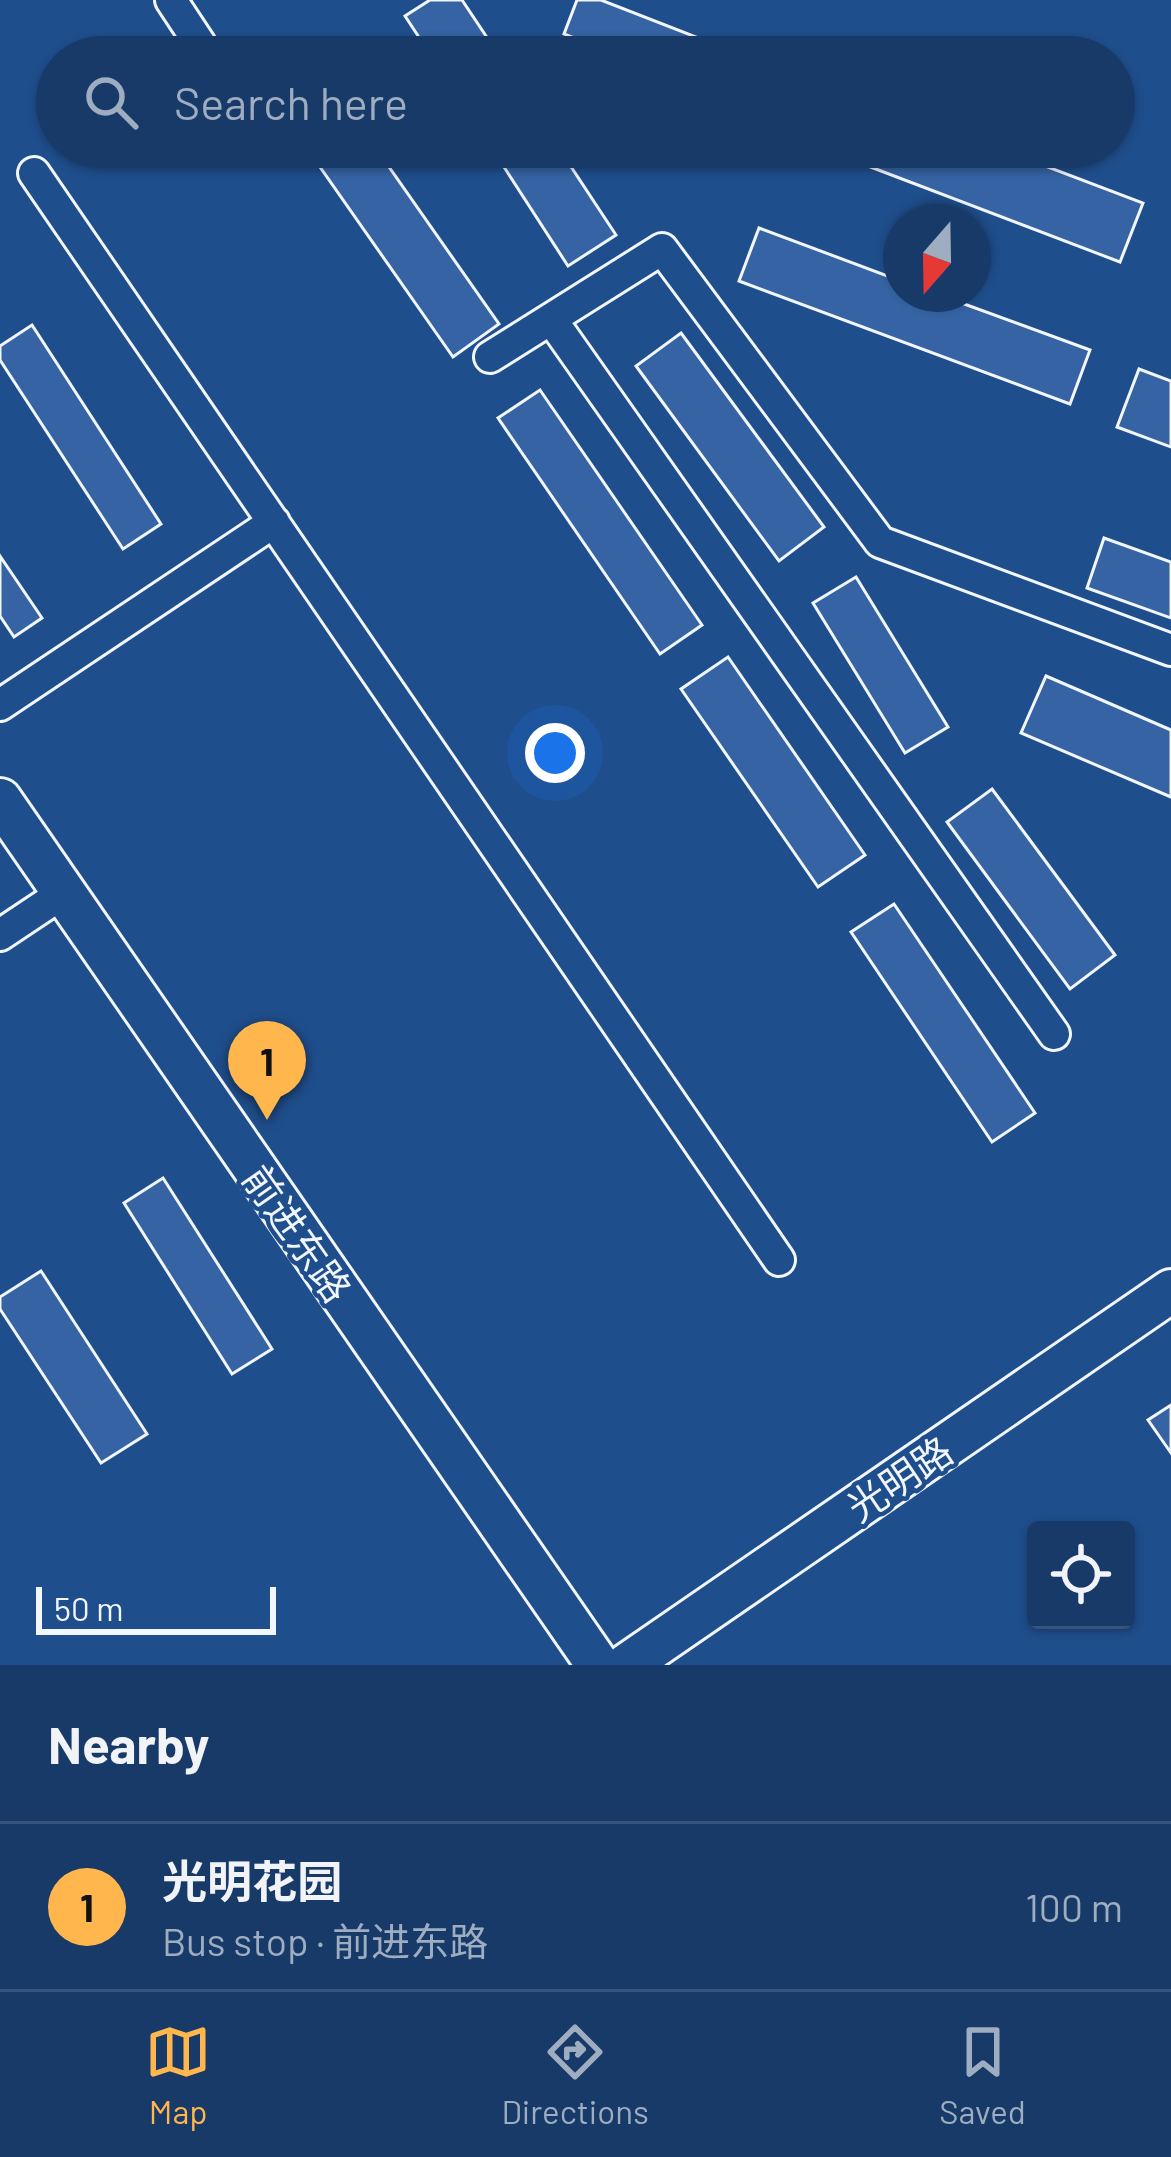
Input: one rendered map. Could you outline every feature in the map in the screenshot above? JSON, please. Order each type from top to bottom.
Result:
[{"type":"main road","name":"前进东路","points":[[0,800],[598,1665]]},
{"type":"main road","name":"光明路","points":[[627,1665],[1171,1291]]},
{"type":"street","points":[[171,0],[195,36]]},
{"type":"street","points":[[34,173],[779,1260]]},
{"type":"street","points":[[490,357],[662,249],[880,542],[1171,650]]},
{"type":"street","points":[[551,319],[1054,1034]]},
{"type":"street","points":[[0,705],[274,522]]},
{"type":"street","points":[[0,935],[63,893]]},
{"type":"building","points":[[430,0],[462,0],[486,36],[418,36],[405,16]]},
{"type":"building","points":[[577,0],[601,0],[694,36],[569,36],[564,34]]},
{"type":"building","points":[[321,168],[390,168],[499,324],[453,357]]},
{"type":"building","points":[[505,168],[572,168],[616,235],[568,266]]},
{"type":"building","points":[[873,168],[1050,168],[1143,203],[1120,262],[991,213],[991,204],[968,204]]},
{"type":"building","points":[[759,228],[883,274],[883,312],[986,312],[1090,350],[1070,404],[739,281]]},
{"type":"building","points":[[32,325],[161,524],[123,549],[0,360],[0,346]]},
{"type":"building","points":[[681,333],[824,527],[779,561],[636,366]]},
{"type":"building","points":[[1139,369],[1171,381],[1171,447],[1117,427]]},
{"type":"building","points":[[540,390],[702,625],[660,654],[498,418]]},
{"type":"building","points":[[1104,538],[1171,562],[1171,618],[1087,588]]},
{"type":"building","points":[[0,556],[42,618],[14,637],[0,616]]},
{"type":"building","points":[[856,577],[948,727],[905,753],[813,603]]},
{"type":"building","points":[[728,657],[865,855],[818,887],[681,689]]},
{"type":"building","points":[[1046,676],[1171,730],[1171,797],[1021,733]]},
{"type":"building","points":[[992,789],[1115,955],[1070,989],[947,822]]},
{"type":"building","points":[[894,904],[1035,1113],[992,1142],[851,932]]},
{"type":"building","points":[[163,1178],[272,1349],[232,1374],[124,1203]]},
{"type":"building","points":[[41,1271],[147,1434],[101,1463],[0,1309],[0,1297]]},
{"type":"building","points":[[1171,1405],[1171,1453],[1148,1420]]},
{"type":"place","name":"光明花园","points":[[267,1120]]}]
